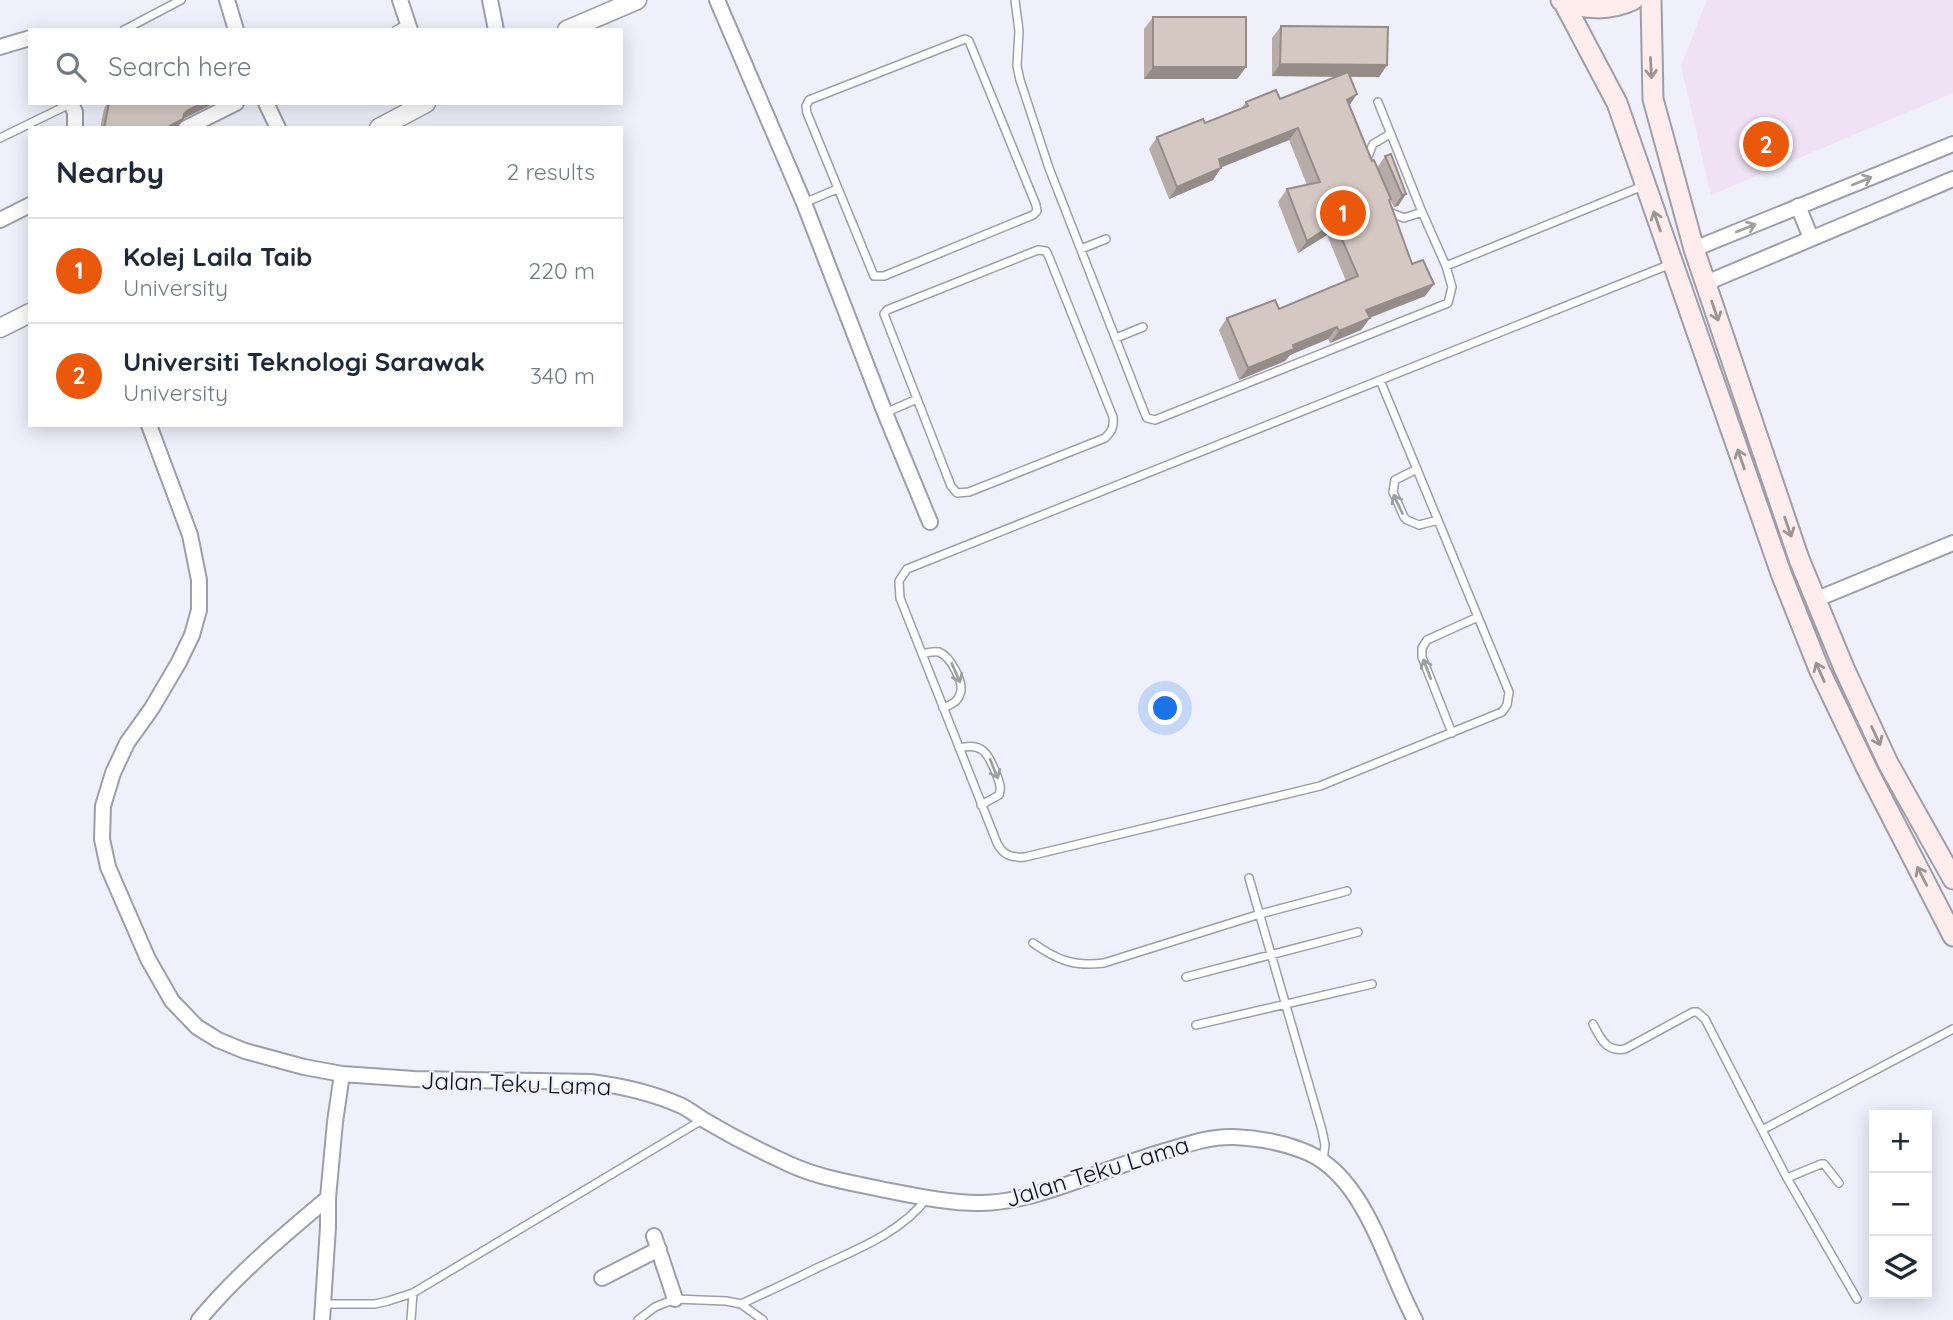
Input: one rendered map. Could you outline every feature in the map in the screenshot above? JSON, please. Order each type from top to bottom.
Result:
[{"type":"main road","points":[[1562,1],[1585,8],[1608,8],[1633,0]]},
{"type":"main road","points":[[1651,0],[1653,99],[1694,249],[1799,559],[1844,668],[1888,763],[1953,879]]},
{"type":"main road","points":[[1562,1],[1617,103],[1782,576],[1819,669],[1953,936]]},
{"type":"street","points":[[227,0],[235,28]]},
{"type":"street","points":[[400,0],[405,28]]},
{"type":"street","points":[[490,0],[496,28]]},
{"type":"street","points":[[572,28],[635,0]]},
{"type":"street","points":[[718,0],[804,202],[929,522]]},
{"type":"street","points":[[0,47],[28,39]]},
{"type":"street","points":[[72,105],[75,126]]},
{"type":"street","points":[[190,126],[232,105]]},
{"type":"street","points":[[267,105],[277,126]]},
{"type":"street","points":[[383,126],[421,105]]},
{"type":"street","points":[[1694,249],[1953,144]]},
{"type":"street","points":[[1706,283],[1953,179]]},
{"type":"street","points":[[0,220],[28,206]]},
{"type":"street","points":[[1798,206],[1811,238]]},
{"type":"street","points":[[0,328],[28,314]]},
{"type":"street","name":"Jalan Teku Lama","points":[[150,427],[190,535],[199,580],[199,610],[192,635],[179,662],[152,708],[127,743],[113,773],[103,806],[102,839],[108,867],[158,978],[172,1001],[197,1027],[218,1040],[246,1051],[342,1074],[414,1079],[591,1082],[618,1085],[684,1107],[792,1166],[821,1176],[927,1198],[980,1203],[1021,1199],[1197,1141],[1232,1137],[1291,1147],[1323,1160],[1341,1177],[1363,1207],[1415,1320]]},
{"type":"street","points":[[1817,599],[1953,543]]},
{"type":"street","points":[[322,1320],[328,1198],[342,1074]]},
{"type":"street","points":[[199,1320],[219,1296],[273,1244],[328,1198]]},
{"type":"street","points":[[602,1278],[657,1242],[675,1299]]},
{"type":"lane","points":[[128,28],[181,0]]},
{"type":"lane","points":[[1014,0],[1019,31],[1017,66],[1020,80],[1049,168],[1147,418],[1155,420],[1448,303],[1452,287],[1446,266],[1378,102]]},
{"type":"lane","points":[[965,39],[969,41],[1037,211],[1033,215],[879,278],[871,271],[837,189],[807,113],[809,100],[965,39]]},
{"type":"lane","points":[[1,136],[67,105]]},
{"type":"lane","points":[[1371,168],[1366,158],[1373,144],[1390,134]]},
{"type":"lane","points":[[1446,266],[1645,186]]},
{"type":"lane","points":[[804,202],[837,189]]},
{"type":"lane","points":[[1385,201],[1389,212],[1404,218],[1422,212]]},
{"type":"lane","points":[[1081,249],[1106,239]]},
{"type":"lane","points":[[1038,250],[1046,251],[1114,423],[1112,431],[1105,438],[970,492],[957,493],[951,486],[916,399],[885,320],[884,314],[887,310],[1038,250]]},
{"type":"lane","points":[[1380,380],[1509,692],[1507,705],[1502,712],[1320,786],[1025,857],[1012,857],[1000,850],[898,589],[899,581],[907,569],[1380,380],[1672,264]]},
{"type":"lane","points":[[1115,338],[1143,327]]},
{"type":"lane","points":[[885,413],[916,399]]},
{"type":"lane","points":[[1417,469],[1398,477],[1393,484],[1393,492],[1404,517],[1411,522],[1419,525],[1438,520]]},
{"type":"lane","points":[[1452,733],[1422,657],[1422,648],[1427,640],[1478,617]]},
{"type":"lane","points":[[922,654],[934,651],[946,655],[961,684],[959,698],[943,708]]},
{"type":"lane","points":[[959,748],[974,746],[985,752],[1001,786],[999,795],[981,805]]},
{"type":"lane","points":[[1249,878],[1322,1130],[1325,1145],[1323,1160]]},
{"type":"lane","points":[[1032,943],[1050,956],[1089,965],[1347,891]]},
{"type":"lane","points":[[1186,977],[1358,932]]},
{"type":"lane","points":[[1196,1026],[1372,984]]},
{"type":"lane","points":[[1593,1024],[1605,1046],[1616,1051],[1625,1049],[1692,1012],[1697,1012],[1705,1019],[1787,1178],[1857,1299]]},
{"type":"lane","points":[[1762,1130],[1953,1029]]},
{"type":"lane","points":[[323,1304],[375,1304],[413,1293],[702,1119]]},
{"type":"lane","points":[[1787,1178],[1824,1164],[1839,1183]]},
{"type":"lane","points":[[741,1304],[848,1254],[882,1235],[914,1214],[927,1198]]},
{"type":"lane","points":[[411,1320],[413,1293]]},
{"type":"lane","points":[[638,1320],[655,1307],[675,1299],[741,1304],[763,1320]]},
{"type":"shaded area","points":[[1707,0],[1953,0],[1953,93],[1711,195],[1681,66]]},
{"type":"building","points":[[1153,17],[1246,17],[1246,67],[1153,67]]},
{"type":"building","points":[[1281,26],[1388,27],[1387,65],[1280,64]]},
{"type":"building","points":[[1348,72],[1357,94],[1347,100],[1391,199],[1389,200],[1412,264],[1423,260],[1434,284],[1366,310],[1370,318],[1339,331],[1337,327],[1293,345],[1294,349],[1248,368],[1227,318],[1275,300],[1279,309],[1358,276],[1335,223],[1307,241],[1287,189],[1320,182],[1298,128],[1219,159],[1221,168],[1177,187],[1157,137],[1203,119],[1205,123],[1248,106],[1246,102],[1276,90],[1280,99]]},
{"type":"building","points":[[109,105],[199,105],[188,110],[183,119],[170,126],[104,126]]},
{"type":"building","points":[[1391,154],[1406,194],[1402,195],[1385,156]]},
{"type":"place","name":"Universiti Teknologi Sarawak","points":[[1766,144]]},
{"type":"place","name":"Kolej Laila Taib","points":[[1343,213]]}]
